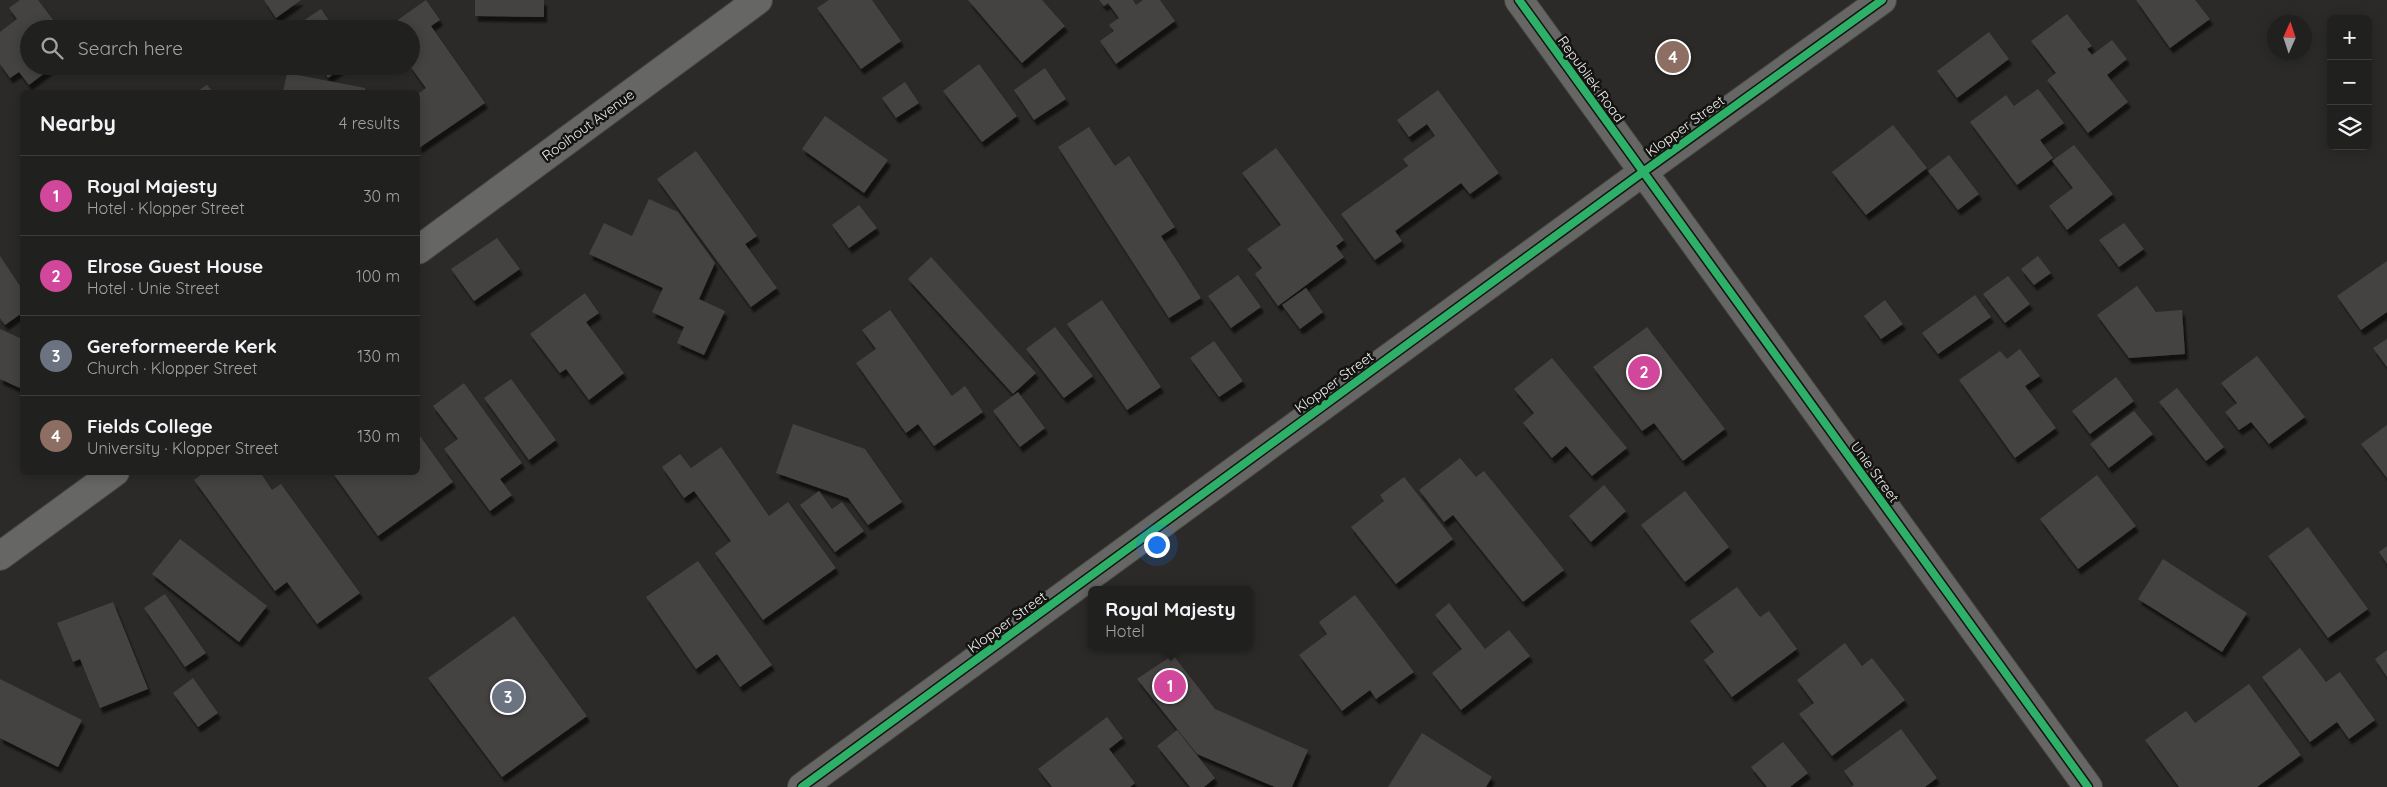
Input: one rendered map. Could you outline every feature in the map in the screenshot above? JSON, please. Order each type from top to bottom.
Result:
[{"type":"street","name":"Rooihout Avenue","points":[[420,249],[758,0]]},
{"type":"street","name":"Republiek Road","points":[[1519,0],[1643,172]]},
{"type":"street","name":"Klopper Street","points":[[802,787],[1643,172],[1882,0]]},
{"type":"street","name":"Unie Street","points":[[1643,172],[2088,787]]},
{"type":"street","points":[[0,556],[111,475]]},
{"type":"building","points":[[20,0],[38,0],[53,20],[20,20],[20,73],[19,72],[10,78],[0,64],[0,32],[17,19],[9,8]]},
{"type":"building","points":[[264,0],[301,0],[276,18]]},
{"type":"building","points":[[426,0],[440,20],[431,26],[485,103],[420,147],[420,92],[426,88],[417,75],[420,75],[420,20],[398,20]]},
{"type":"building","points":[[475,0],[544,0],[544,17],[475,16]]},
{"type":"building","points":[[829,0],[872,0],[901,41],[861,69],[817,8]]},
{"type":"building","points":[[968,0],[1042,0],[1065,26],[1022,63]]},
{"type":"building","points":[[1099,0],[1133,0],[1136,5],[1143,0],[1160,0],[1175,21],[1116,64],[1100,41],[1114,31],[1109,25],[1119,18],[1108,3],[1104,6]]},
{"type":"building","points":[[2136,0],[2195,0],[2210,19],[2170,48]]},
{"type":"building","points":[[321,9],[329,20],[304,20]]},
{"type":"building","points":[[2067,14],[2092,46],[2087,49],[2092,55],[2112,40],[2127,59],[2107,75],[2128,102],[2088,133],[2047,80],[2056,73],[2031,41]]},
{"type":"building","points":[[1989,32],[2009,59],[1957,98],[1937,71]]},
{"type":"building","points":[[979,64],[1017,116],[982,142],[943,91]]},
{"type":"building","points":[[1045,68],[1066,99],[1034,120],[1014,90]]},
{"type":"building","points":[[21,75],[42,75],[29,85]]},
{"type":"building","points":[[287,75],[297,75],[365,88],[365,90],[283,90]]},
{"type":"building","points":[[905,82],[919,103],[896,118],[882,98]]},
{"type":"building","points":[[207,85],[211,90],[199,90]]},
{"type":"building","points":[[2038,89],[2064,123],[2040,140],[2053,158],[2017,185],[1970,122],[2006,95],[2014,106]]},
{"type":"building","points":[[1438,90],[1499,173],[1470,194],[1461,183],[1395,231],[1402,241],[1375,260],[1341,214],[1408,166],[1403,159],[1435,136],[1427,124],[1409,137],[1397,120]]},
{"type":"building","points":[[825,116],[888,160],[864,193],[802,149]]},
{"type":"building","points":[[1893,125],[1927,168],[1866,215],[1832,172]]},
{"type":"building","points":[[1089,127],[1115,166],[1129,156],[1175,227],[1161,236],[1201,298],[1169,318],[1058,147]]},
{"type":"building","points":[[2074,145],[2113,194],[2067,230],[2049,206],[2073,188],[2052,161]]},
{"type":"building","points":[[1276,148],[1344,240],[1336,246],[1344,257],[1278,306],[1255,274],[1262,268],[1247,249],[1281,225],[1242,173]]},
{"type":"building","points":[[696,151],[757,236],[745,244],[777,288],[751,307],[657,179]]},
{"type":"building","points":[[1949,155],[1979,194],[1958,210],[1928,171]]},
{"type":"building","points":[[649,199],[678,212],[715,263],[699,299],[725,311],[704,355],[677,343],[684,327],[652,312],[663,288],[589,254],[604,223],[632,236]]},
{"type":"building","points":[[859,205],[877,228],[849,248],[832,225]]},
{"type":"building","points":[[2124,223],[2144,249],[2119,267],[2099,240]]},
{"type":"building","points":[[497,238],[520,269],[474,301],[451,269]]},
{"type":"building","points":[[0,256],[20,286],[20,314],[5,325],[0,318]]},
{"type":"building","points":[[2038,256],[2051,273],[2034,285],[2021,269]]},
{"type":"building","points":[[931,257],[1036,373],[1013,394],[908,279]]},
{"type":"building","points":[[2387,261],[2387,312],[2361,330],[2337,296]]},
{"type":"building","points":[[1238,275],[1261,307],[1231,328],[1208,296]]},
{"type":"building","points":[[2008,276],[2030,304],[2005,323],[1983,294]]},
{"type":"building","points":[[2137,286],[2156,312],[2182,310],[2185,354],[2129,358],[2097,315]]},
{"type":"building","points":[[1306,288],[1323,312],[1300,329],[1282,305]]},
{"type":"building","points":[[585,293],[599,313],[586,322],[624,373],[589,400],[566,369],[560,373],[530,334]]},
{"type":"building","points":[[1975,295],[1991,317],[1938,354],[1922,333]]},
{"type":"building","points":[[1102,300],[1161,387],[1127,410],[1067,324]]},
{"type":"building","points":[[1885,300],[1903,324],[1881,339],[1864,316]]},
{"type":"building","points":[[890,310],[952,396],[965,386],[983,412],[934,446],[918,424],[906,433],[856,363],[876,349],[862,330]]},
{"type":"building","points":[[1055,327],[1093,376],[1064,398],[1026,349]]},
{"type":"building","points":[[1647,327],[1725,429],[1683,461],[1654,423],[1642,431],[1593,367]]},
{"type":"building","points":[[0,329],[20,338],[20,388],[0,379]]},
{"type":"building","points":[[2387,339],[2387,367],[2373,348]]},
{"type":"building","points":[[1214,341],[1243,381],[1219,397],[1190,358]]},
{"type":"building","points":[[2020,349],[2040,376],[2025,386],[2056,428],[2015,458],[1959,380],[2000,351],[2007,359]]},
{"type":"building","points":[[2257,356],[2305,417],[2269,444],[2251,422],[2239,430],[2225,412],[2237,403],[2221,383]]},
{"type":"building","points":[[1552,358],[1627,448],[1592,476],[1566,446],[1552,458],[1523,423],[1534,413],[1514,389]]},
{"type":"building","points":[[2116,377],[2134,401],[2090,434],[2072,411]]},
{"type":"building","points":[[511,379],[556,440],[529,460],[484,398]]},
{"type":"building","points":[[464,383],[522,463],[500,479],[512,495],[490,511],[444,449],[458,439],[433,406]]},
{"type":"building","points":[[2177,388],[2224,447],[2206,461],[2159,402]]},
{"type":"building","points":[[1018,392],[1045,428],[1020,447],[993,411]]},
{"type":"building","points":[[2134,411],[2153,434],[2109,468],[2090,444]]},
{"type":"building","points":[[793,424],[865,449],[902,502],[868,525],[848,498],[776,473]]},
{"type":"building","points":[[2387,425],[2387,478],[2361,444]]},
{"type":"building","points":[[420,436],[453,482],[378,536],[334,475],[420,475]]},
{"type":"building","points":[[721,447],[769,516],[788,502],[836,568],[763,620],[715,553],[731,541],[694,491],[684,498],[662,467],[680,454],[691,468]]},
{"type":"building","points":[[1460,458],[1476,477],[1484,471],[1564,570],[1523,602],[1453,515],[1444,522],[1419,490]]},
{"type":"building","points":[[201,475],[262,475],[272,490],[281,484],[360,593],[317,624],[287,582],[275,591],[194,480]]},
{"type":"building","points":[[2097,475],[2136,526],[2078,569],[2040,519]]},
{"type":"building","points":[[1404,477],[1453,539],[1396,584],[1351,527],[1384,501],[1380,495]]},
{"type":"building","points":[[1604,485],[1626,511],[1591,542],[1569,516]]},
{"type":"building","points":[[819,491],[832,509],[842,502],[864,531],[835,552],[800,505]]},
{"type":"building","points":[[1685,491],[1729,547],[1685,582],[1641,525]]},
{"type":"building","points":[[2308,527],[2368,609],[2328,638],[2268,556]]},
{"type":"building","points":[[180,539],[267,606],[239,642],[152,574]]},
{"type":"building","points":[[2387,546],[2387,564],[2379,552]]},
{"type":"building","points":[[2163,559],[2247,613],[2222,652],[2138,599]]},
{"type":"building","points":[[698,561],[772,665],[740,687],[717,654],[696,669],[646,597]]},
{"type":"building","points":[[1737,587],[1760,617],[1769,611],[1797,649],[1732,697],[1704,660],[1714,652],[1690,621]]},
{"type":"building","points":[[165,594],[206,653],[185,667],[144,608]]},
{"type":"building","points":[[1355,595],[1414,672],[1376,699],[1370,690],[1342,711],[1299,655],[1327,634],[1319,622]]},
{"type":"building","points":[[113,602],[148,689],[100,708],[80,659],[73,662],[57,623]]},
{"type":"building","points":[[1449,603],[1485,649],[1509,630],[1530,656],[1461,710],[1432,673],[1462,649],[1435,615]]},
{"type":"building","points":[[514,616],[587,716],[502,777],[428,678]]},
{"type":"building","points":[[1845,643],[1862,666],[1872,658],[1905,700],[1832,756],[1799,714],[1814,703],[1797,680]]},
{"type":"building","points":[[2300,648],[2326,682],[2340,672],[2375,720],[2349,739],[2337,722],[2310,742],[2262,677]]},
{"type":"building","points":[[2387,650],[2387,677],[2375,659]]},
{"type":"building","points":[[1173,655],[1215,709],[1308,750],[1292,787],[1275,787],[1197,754],[1137,679]]},
{"type":"building","points":[[193,678],[218,713],[198,727],[173,693]]},
{"type":"building","points":[[0,679],[82,720],[58,767],[0,738]]},
{"type":"building","points":[[2249,684],[2301,755],[2257,787],[2179,787],[2145,740],[2186,711],[2195,723]]},
{"type":"building","points":[[1107,717],[1123,738],[1109,749],[1135,783],[1130,787],[1052,787],[1038,769]]},
{"type":"building","points":[[1901,729],[1937,778],[1925,787],[1851,787],[1854,785],[1844,771]]},
{"type":"building","points":[[1177,730],[1215,778],[1204,787],[1190,787],[1157,746]]},
{"type":"building","points":[[1422,733],[1492,777],[1486,787],[1388,787]]},
{"type":"building","points":[[1783,742],[1808,773],[1790,787],[1767,787],[1751,767]]},
{"type":"cycle path","points":[[1519,0],[2088,787]]},
{"type":"cycle path","points":[[802,787],[1643,172],[1882,0]]},
{"type":"place","name":"Fields College","points":[[1673,57]]},
{"type":"place","name":"Elrose Guest House","points":[[1644,372]]},
{"type":"place","name":"Royal Majesty","points":[[1170,686]]},
{"type":"place","name":"Gereformeerde Kerk","points":[[508,697]]}]
